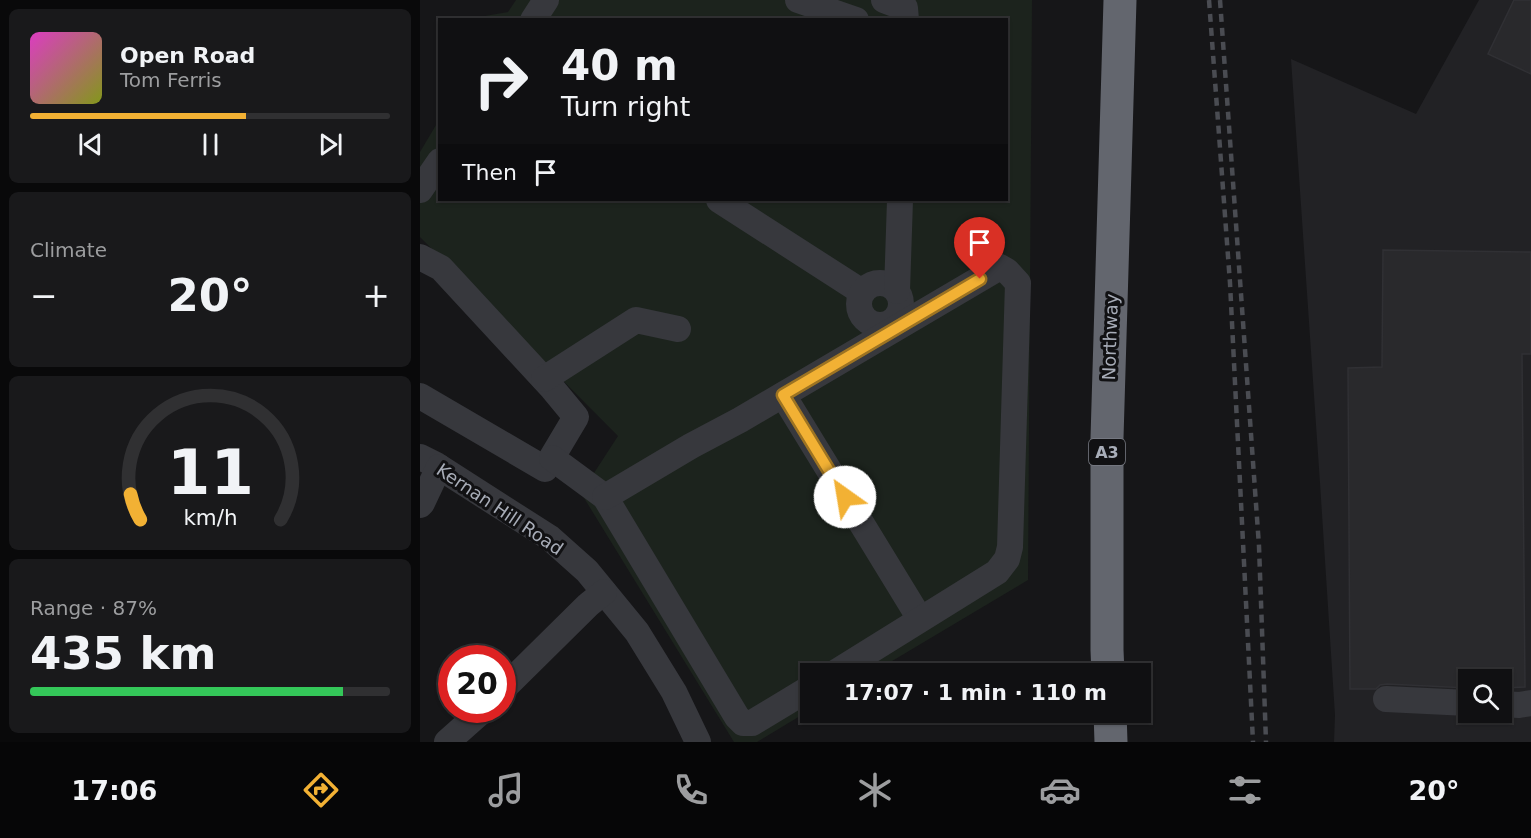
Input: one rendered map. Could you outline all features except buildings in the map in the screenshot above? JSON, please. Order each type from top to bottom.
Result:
[{"type":"highway","name":"Northway","points":[[1108,663],[1107,438],[1120,0]]},
{"type":"highway","points":[[1110,723],[1111,742]]},
{"type":"street","points":[[534,18],[546,0]]},
{"type":"street","points":[[798,0],[850,18]]},
{"type":"street","points":[[884,0],[905,8],[906,18]]},
{"type":"street","points":[[420,190],[438,164]]},
{"type":"street","points":[[721,201],[862,292]]},
{"type":"street","points":[[895,324],[901,309],[897,291],[900,201]]},
{"type":"street","points":[[420,396],[545,469],[576,417],[441,268],[421,260]]},
{"type":"street","points":[[605,497],[783,395],[895,324],[1000,267],[1007,271],[1018,283],[1010,547],[1007,559],[997,572],[851,663]]},
{"type":"street","points":[[895,324],[881,326],[868,322],[859,311],[859,304],[862,292],[868,286],[882,283],[897,291]]},
{"type":"street","points":[[544,380],[636,320],[678,329]]},
{"type":"street","points":[[783,395],[921,619]]},
{"type":"street","points":[[552,458],[605,497],[737,717],[743,723],[752,723],[800,694]]},
{"type":"street","points":[[420,505],[430,462]]},
{"type":"street","name":"Kernan Hill Road","points":[[430,462],[550,538],[587,571],[638,632],[674,692],[698,742]]},
{"type":"street","points":[[516,676],[588,604],[604,592]]},
{"type":"street","points":[[1386,699],[1458,703]]},
{"type":"street","points":[[1512,705],[1531,703]]},
{"type":"street","points":[[447,742],[468,723]]},
{"type":"shaded area","points":[[516,0],[1032,0],[1028,580],[889,663],[800,663],[800,716],[757,742],[734,742],[581,493],[618,436],[420,237],[420,152],[438,122],[438,201],[1008,201],[1008,18],[482,18],[508,12]]},
{"type":"shaded area","points":[[1479,0],[1531,0],[1531,742],[1334,742],[1335,715],[1291,59],[1416,114]]},
{"type":"railway","points":[[1209,0],[1230,283],[1253,742]]},
{"type":"railway","points":[[1220,0],[1259,546],[1266,742]]},
{"type":"route","points":[[845,497],[783,395],[980,279]]}]
